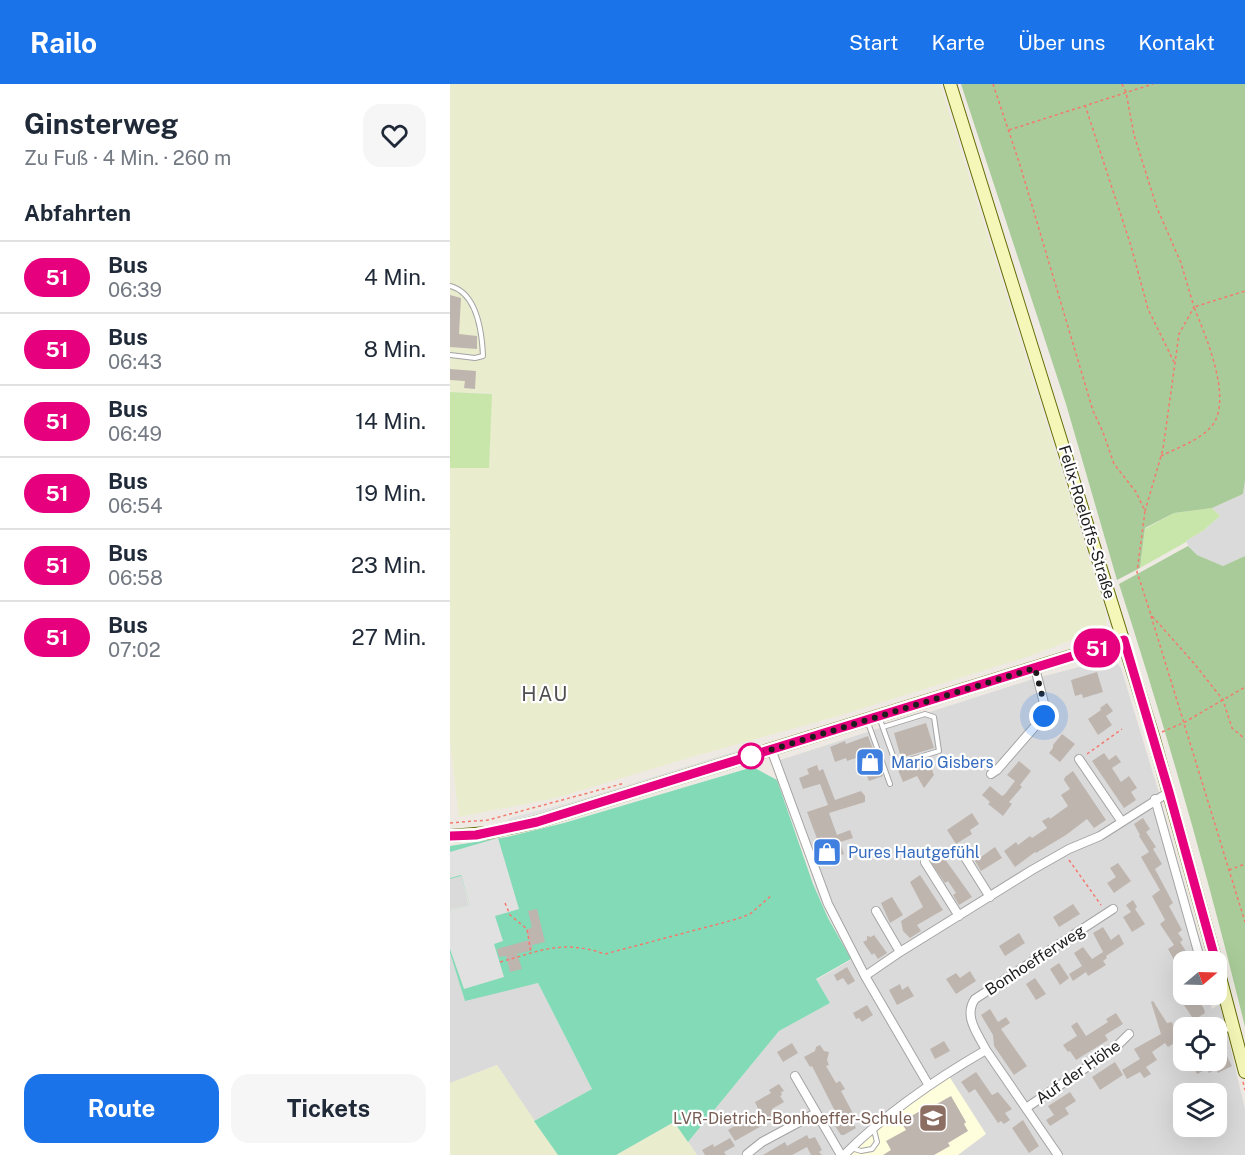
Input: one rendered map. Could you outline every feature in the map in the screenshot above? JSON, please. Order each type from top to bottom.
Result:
[{"type":"street","name":"Felix-Roeloffs-Straße","points":[[950,84],[1124,640],[1213,951]]},
{"type":"street","points":[[450,836],[476,835],[537,822],[866,720],[881,722],[1035,668],[1124,640]]},
{"type":"street","points":[[990,774],[997,770],[1044,716],[1045,707],[1035,668]]},
{"type":"street","points":[[771,749],[828,904],[928,1084]]},
{"type":"street","points":[[1079,759],[1122,822]]},
{"type":"street","points":[[866,976],[900,952],[1069,849],[1100,836],[1169,792]]},
{"type":"street","points":[[1155,799],[1198,951]]},
{"type":"street","points":[[963,854],[990,897]]},
{"type":"street","points":[[925,862],[959,916]]},
{"type":"street","points":[[876,911],[900,952]]},
{"type":"street","name":"Bonhoefferweg","points":[[1058,1155],[986,1050],[970,1015],[971,1005],[975,999],[1110,911]]},
{"type":"street","name":"Felix-Roeloffs-Straße","points":[[1227,1000],[1245,1072]]},
{"type":"street","name":"Auf der Höhe","points":[[1026,1108],[1115,1048],[1130,1034]]},
{"type":"street","points":[[795,1076],[842,1155],[873,1126],[928,1084],[986,1050]]},
{"type":"street","points":[[747,1154],[762,1142],[816,1113]]},
{"type":"lane","points":[[450,286],[466,295],[474,311],[482,336],[483,356],[475,358],[450,355]]},
{"type":"lane","points":[[926,714],[934,717],[939,751],[896,764],[881,722],[926,714]]},
{"type":"lane","points":[[866,720],[890,784]]},
{"type":"lane","points":[[1227,1030],[1234,1028]]},
{"type":"lane","points":[[851,1148],[865,1152],[875,1146],[876,1135],[873,1126]]},
{"type":"path","points":[[993,84],[1020,165],[1093,411],[1114,464],[1136,492],[1145,511]]},
{"type":"path","points":[[1122,84],[1126,92],[1134,135],[1157,208],[1181,263],[1208,345],[1219,388],[1219,414],[1210,429],[1161,456]]},
{"type":"path","points":[[1008,130],[1153,84]]},
{"type":"path","points":[[1085,105],[1131,246],[1148,309],[1175,362]]},
{"type":"path","points":[[1245,291],[1194,307],[1179,334],[1161,456],[1145,511],[1137,572],[1245,922]]},
{"type":"path","points":[[1151,615],[1223,699],[1232,728],[1245,739]]},
{"type":"path","points":[[1153,736],[1185,722],[1245,687]]},
{"type":"path","points":[[1079,759],[1122,729]]},
{"type":"path","points":[[1069,849],[1069,860],[1110,911]]},
{"type":"path","points":[[1229,870],[1245,864]]},
{"type":"path","points":[[500,962],[543,949],[568,946],[586,947],[605,954],[737,919],[750,914],[772,895]]},
{"type":"path","points":[[505,903],[510,915],[527,929],[531,954]]},
{"type":"shaded area","points":[[450,84],[940,84],[1106,613],[1106,627],[1030,656],[835,717],[556,798],[459,817],[450,742],[450,468],[489,468],[491,393],[450,392]]},
{"type":"shaded area","points":[[1245,480],[1245,556],[1223,566],[1197,555],[1186,541],[1204,530],[1220,516],[1212,508],[1243,494]]},
{"type":"shaded area","points":[[1110,659],[1115,660],[1121,668],[1159,793],[1147,800],[1160,824],[1195,951],[1173,951],[1173,1005],[1211,1005],[1212,1009],[1220,1005],[1223,1017],[1173,1017],[1173,1071],[1227,1071],[1227,1033],[1245,1109],[1245,1155],[697,1155],[688,1142],[779,1031],[830,1003],[816,980],[851,960],[818,895],[777,761],[1033,679]]},
{"type":"shaded area","points":[[739,750],[745,752],[556,811],[503,824],[510,818],[576,801]]},
{"type":"shaded area","points":[[498,838],[519,909],[495,916],[503,941],[494,944],[504,977],[464,989],[450,949],[450,911],[470,905],[461,875],[450,878],[450,852]]},
{"type":"shaded area","points":[[461,876],[469,905],[450,910],[450,879]]},
{"type":"shaded area","points":[[450,953],[465,1000],[538,983],[592,1089],[534,1121],[497,1065],[450,1083]]},
{"type":"shaded area","points":[[497,1065],[558,1155],[450,1155],[450,1083]]},
{"type":"shaded area","name":"LVR-Dietrich-Bonhoeffer-Schule","points":[[949,1076],[986,1134],[958,1155],[848,1155],[879,1126]]},
{"type":"shaded area","points":[[675,1122],[697,1155],[616,1155]]},
{"type":"green space","points":[[961,84],[1245,84],[1245,480],[1243,494],[1212,508],[1174,513],[1145,528],[1140,568],[1117,580],[1066,404]]},
{"type":"green space","points":[[450,392],[492,394],[489,468],[450,468]]},
{"type":"green space","points":[[1212,508],[1220,516],[1204,530],[1140,568],[1145,529],[1174,513]]},
{"type":"green space","points":[[1188,546],[1197,555],[1223,566],[1245,556],[1245,1027],[1227,951],[1186,804],[1119,584]]},
{"type":"green space","points":[[753,767],[777,780],[813,884],[828,918],[851,959],[816,979],[830,1003],[779,1031],[688,1142],[674,1122],[616,1155],[558,1155],[534,1121],[592,1089],[538,983],[465,1001],[450,953],[450,911],[470,905],[461,876],[450,879],[450,846],[507,837],[564,823]]},
{"type":"building","points":[[450,295],[461,298],[459,334],[477,336],[477,349],[450,347]]},
{"type":"building","points":[[450,369],[476,371],[475,389],[464,388],[465,381],[450,380]]},
{"type":"building","points":[[1097,672],[1103,692],[1083,698],[1082,694],[1075,696],[1071,680]]},
{"type":"building","points":[[1107,703],[1113,711],[1106,716],[1112,725],[1098,735],[1088,719]]},
{"type":"building","points":[[926,723],[934,748],[901,758],[894,733]]},
{"type":"building","points":[[1062,734],[1075,744],[1060,762],[1049,753]]},
{"type":"building","points":[[868,736],[883,776],[869,781],[859,757],[835,762],[830,747]]},
{"type":"building","points":[[1104,753],[1109,760],[1116,755],[1121,762],[1112,768],[1121,782],[1129,776],[1137,788],[1131,792],[1136,800],[1124,808],[1092,761]]},
{"type":"building","points":[[928,759],[934,775],[924,788],[917,776],[903,782],[898,770]]},
{"type":"building","points":[[1019,761],[1031,771],[1020,785],[1022,787],[1009,802],[1012,804],[1003,816],[988,804],[990,802],[982,795],[990,786],[1002,796],[1005,794],[1015,781],[1007,775]]},
{"type":"building","points":[[817,765],[819,771],[823,769],[835,800],[861,791],[865,796],[865,802],[829,813],[837,835],[850,830],[853,838],[840,842],[844,854],[825,861],[820,855],[822,852],[807,812],[828,805],[820,784],[803,789],[799,778],[809,774],[807,769]]},
{"type":"building","points":[[1073,771],[1106,820],[1094,828],[1087,819],[1015,867],[1004,851],[1016,842],[1018,845],[1047,828],[1042,821],[1049,817],[1050,819],[1068,806],[1061,795],[1070,789],[1064,780]]},
{"type":"building","points":[[972,813],[979,824],[970,830],[972,834],[956,844],[947,830]]},
{"type":"building","points":[[1143,818],[1150,829],[1146,832],[1156,847],[1153,849],[1162,864],[1155,869],[1173,903],[1169,906],[1182,930],[1178,933],[1183,940],[1180,942],[1186,951],[1173,951],[1173,958],[1168,949],[1174,945],[1160,924],[1165,920],[1152,896],[1160,890],[1141,857],[1149,852],[1134,824]]},
{"type":"building","points":[[995,847],[1002,858],[981,871],[975,861]]},
{"type":"building","points":[[937,848],[972,897],[959,905],[953,895],[956,893],[948,881],[945,883],[926,855]]},
{"type":"building","points":[[1118,863],[1131,881],[1114,893],[1107,883],[1116,877],[1110,868]]},
{"type":"building","points":[[920,875],[943,910],[917,925],[921,931],[910,938],[903,931],[901,921],[923,907],[910,882]]},
{"type":"building","points":[[892,897],[903,915],[890,923],[881,903]]},
{"type":"building","points":[[1133,900],[1137,907],[1135,909],[1145,924],[1132,932],[1123,917],[1131,912],[1126,905]]},
{"type":"building","points":[[1073,904],[1080,914],[1059,927],[1053,917]]},
{"type":"building","points":[[537,909],[545,942],[532,945],[533,948],[529,951],[517,954],[522,969],[510,972],[506,956],[499,957],[497,949],[529,940],[526,930],[532,927],[528,911]]},
{"type":"building","points":[[1103,927],[1111,940],[1119,934],[1124,944],[1106,956],[1107,958],[1103,961],[1106,965],[1088,976],[1086,972],[1073,981],[1069,974],[1082,966],[1074,953],[1083,947],[1092,959],[1103,952],[1093,933]]},
{"type":"building","points":[[1019,933],[1025,943],[1005,956],[999,946]]},
{"type":"building","points":[[874,935],[887,953],[878,959],[874,953],[872,955],[863,942],[867,940],[867,936]]},
{"type":"building","points":[[1059,963],[1069,978],[1060,985],[1050,969]]},
{"type":"building","points":[[847,967],[855,981],[848,985],[843,978],[837,981],[834,975]]},
{"type":"building","points":[[970,971],[976,981],[956,994],[946,979],[956,973],[960,978]]},
{"type":"building","points":[[1035,978],[1046,994],[1036,1000],[1026,984]]},
{"type":"building","points":[[900,984],[902,990],[908,986],[914,996],[897,1005],[889,990]]},
{"type":"building","points":[[1153,1001],[1167,1023],[1172,1022],[1173,1044],[1168,1047],[1165,1043],[1152,1052],[1157,1060],[1146,1067],[1151,1074],[1144,1078],[1140,1072],[1127,1079],[1122,1070],[1140,1059],[1134,1049],[1161,1034],[1151,1002]]},
{"type":"building","points":[[867,1005],[873,1015],[862,1022],[859,1018],[856,1019],[853,1013]]},
{"type":"building","points":[[1184,1005],[1202,1005],[1205,1013],[1199,1017],[1192,1017]]},
{"type":"building","points":[[990,1009],[998,1022],[1006,1017],[1010,1023],[1001,1029],[1027,1066],[1014,1075],[994,1046],[993,1035],[981,1015]]},
{"type":"building","points":[[1116,1013],[1123,1024],[1105,1035],[1108,1040],[1076,1060],[1063,1045],[1077,1036],[1071,1026],[1077,1022],[1086,1036],[1108,1022],[1106,1019]]},
{"type":"building","points":[[944,1041],[950,1051],[935,1059],[930,1049]]},
{"type":"building","points":[[792,1043],[798,1053],[783,1062],[777,1052]]},
{"type":"building","points":[[820,1045],[824,1051],[829,1052],[827,1060],[829,1065],[826,1066],[836,1083],[840,1081],[845,1089],[841,1091],[855,1117],[851,1119],[856,1128],[844,1135],[841,1135],[835,1126],[840,1121],[812,1066],[810,1067],[804,1057]]},
{"type":"building","points":[[1227,1056],[1232,1066],[1227,1068]]},
{"type":"building","points":[[1115,1062],[1123,1075],[1100,1090],[1092,1077]]},
{"type":"building","points":[[976,1072],[992,1095],[998,1092],[1012,1109],[1005,1113],[1010,1120],[1004,1124],[1001,1121],[998,1123],[975,1089],[969,1093],[961,1082]]},
{"type":"building","points":[[779,1084],[784,1091],[780,1096],[784,1102],[772,1109],[777,1117],[735,1141],[728,1130],[759,1111],[755,1102],[771,1093],[769,1090]]},
{"type":"building","points":[[1070,1092],[1076,1101],[1065,1108],[1069,1114],[1050,1126],[1046,1120],[1054,1115],[1048,1106]]},
{"type":"building","name":"LVR-Dietrich-Bonhoeffer-Schule","points":[[951,1096],[966,1122],[964,1124],[968,1131],[948,1143],[950,1146],[934,1155],[883,1155],[891,1150],[886,1141],[906,1130],[901,1122]]},
{"type":"building","points":[[1023,1120],[1039,1146],[1029,1153],[1012,1128]]},
{"type":"building","points":[[807,1135],[809,1139],[815,1137],[822,1150],[819,1152],[822,1155],[811,1155],[807,1147],[792,1155],[763,1155],[785,1142],[787,1146]]},
{"type":"building","points":[[730,1138],[735,1146],[724,1152],[726,1155],[705,1155],[702,1150],[713,1144],[714,1147]]},
{"type":"bus line","name":"51","points":[[450,836],[476,835],[537,822],[1124,640],[1213,951]]},
{"type":"place","name":"Mario Gisbers","points":[[870,762]]},
{"type":"place","name":"Pures Hautgefühl","points":[[827,852]]},
{"type":"place","name":"LVR-Dietrich-Bonhoeffer-Schule","points":[[933,1118]]},
{"type":"district","name":"HAU","points":[[545,694]]},
{"type":"route","points":[[751,756],[1035,668],[1045,707],[1044,716]]}]
